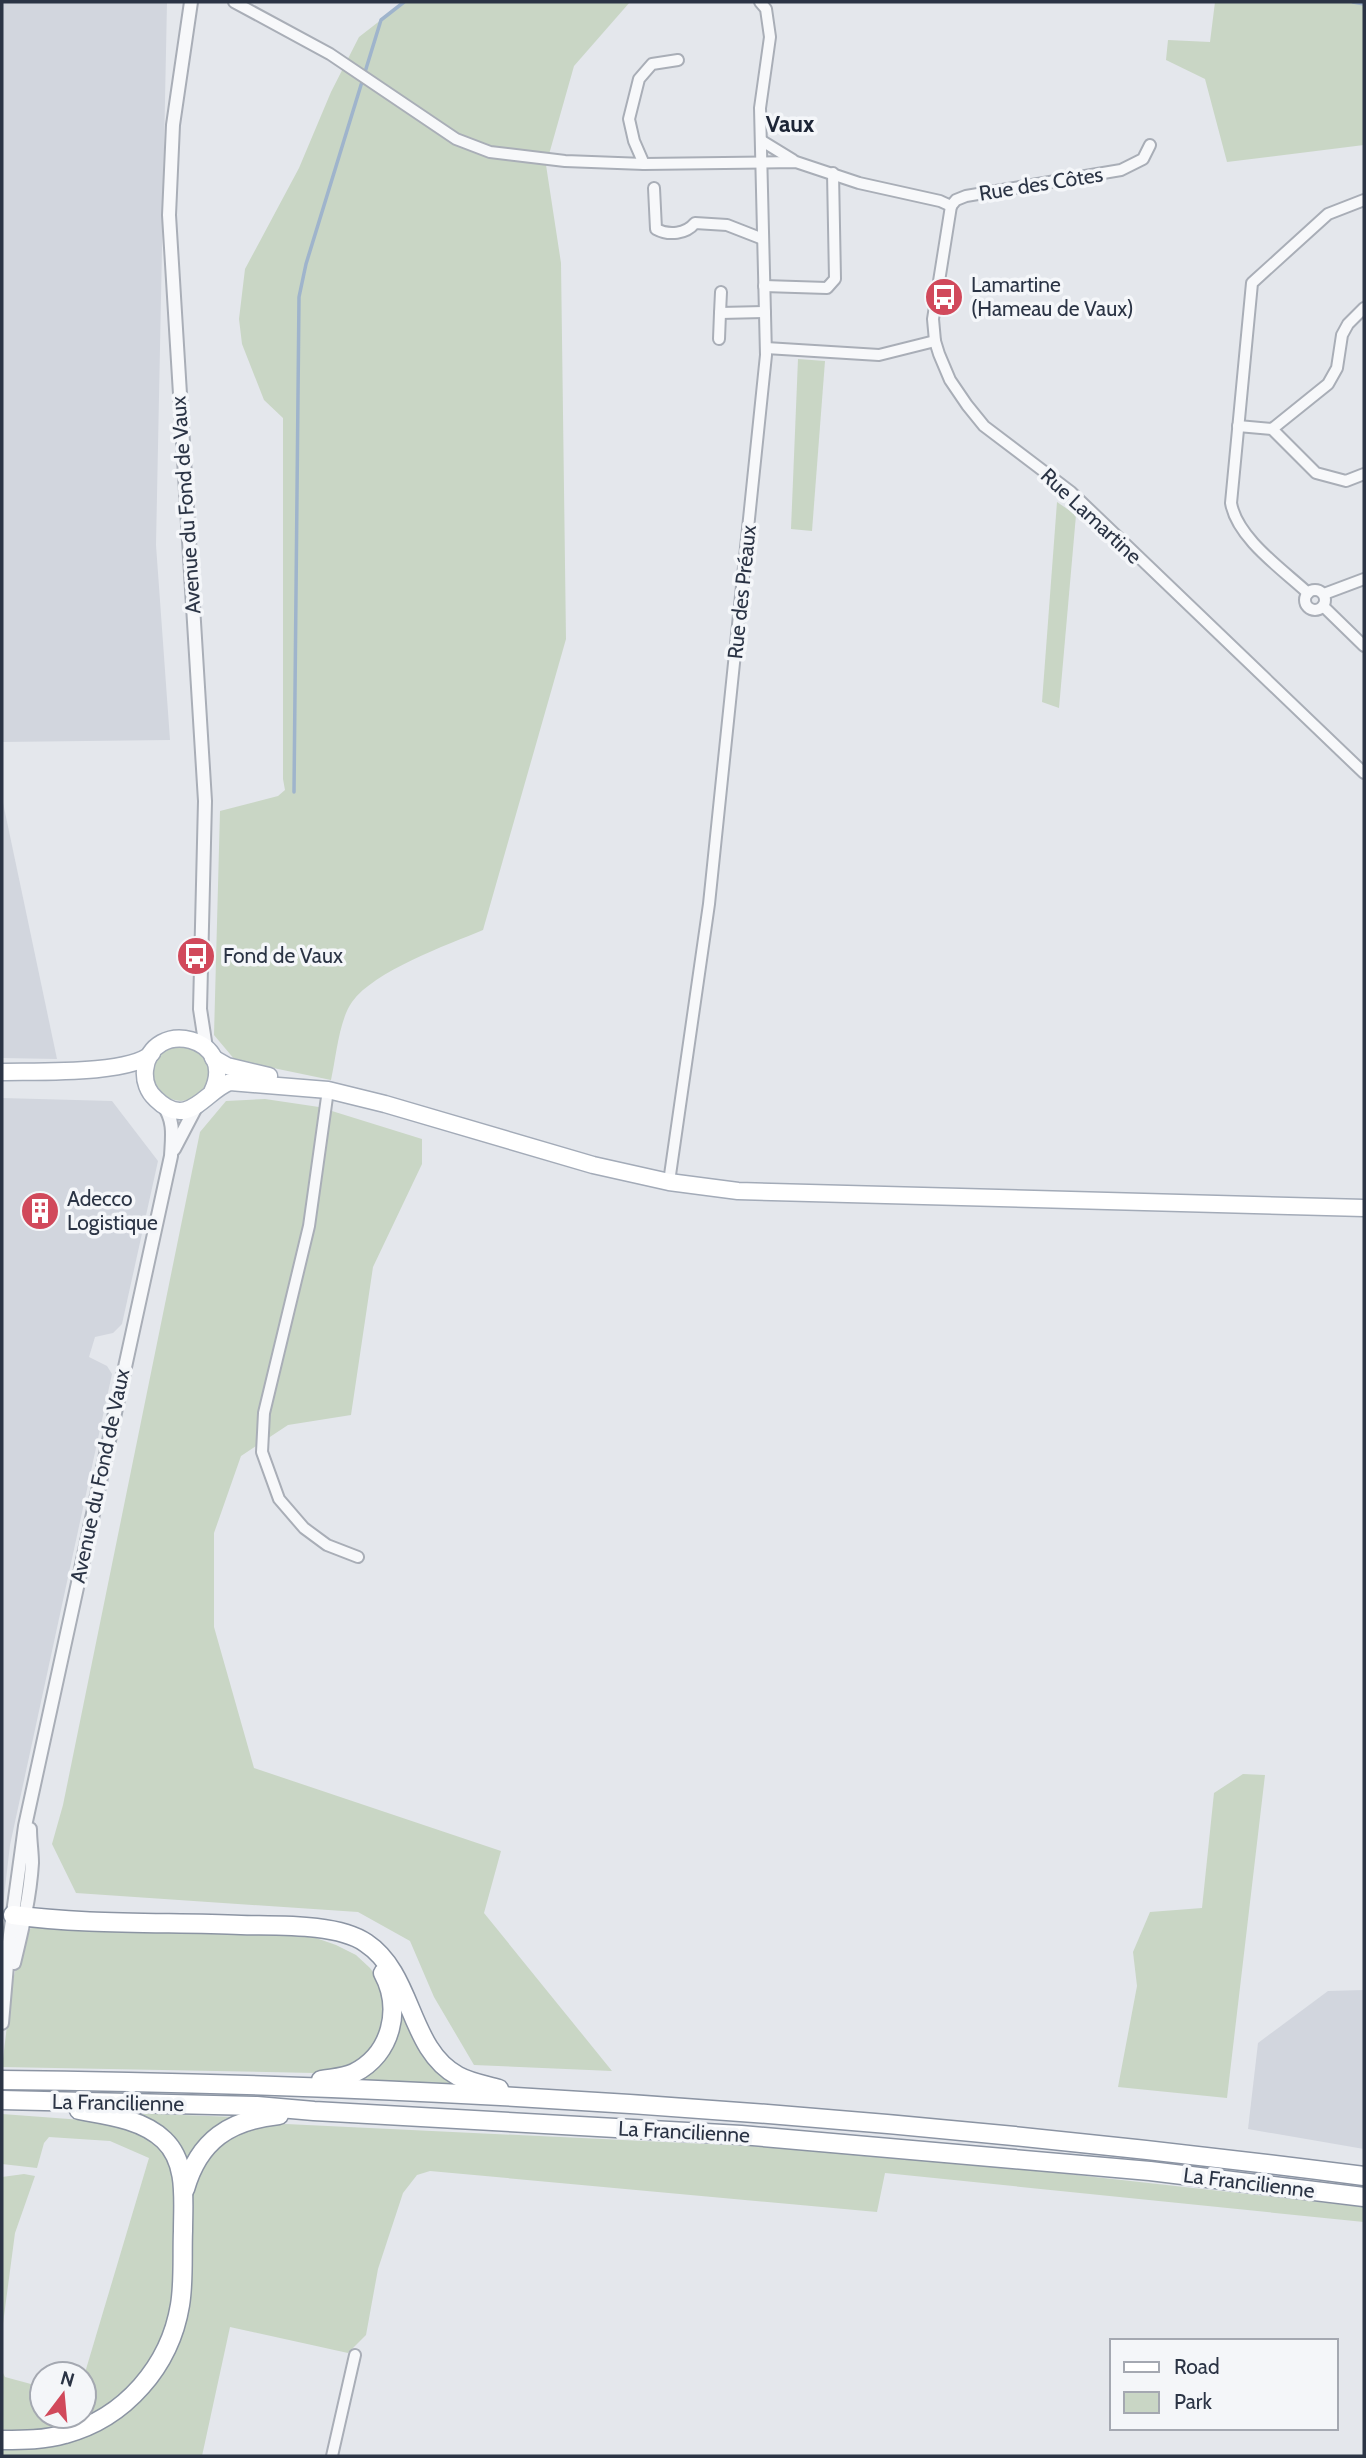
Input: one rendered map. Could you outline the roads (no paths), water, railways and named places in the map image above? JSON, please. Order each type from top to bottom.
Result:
[{"type":"highway","points":[[19,1916],[318,1929],[354,1937],[366,1942],[376,1951],[397,1976],[430,2048],[447,2069],[470,2081],[547,2099]]},
{"type":"highway","points":[[227,2083],[340,2077],[354,2073],[365,2065],[385,2043],[394,2016],[389,1984],[381,1969],[356,1946],[318,1929]]},
{"type":"highway","name":"La Francilienne","points":[[2,2080],[227,2083],[547,2099],[980,2134],[1364,2176]]},
{"type":"highway","name":"La Francilienne","points":[[2,2100],[244,2106],[755,2136],[1150,2171],[1364,2197]]},
{"type":"highway","points":[[2,2440],[50,2437],[79,2429],[98,2421],[121,2405],[151,2375],[171,2337],[180,2306],[183,2196],[177,2159],[163,2140],[153,2132],[119,2118],[24,2100]]},
{"type":"highway","points":[[183,2196],[188,2176],[200,2154],[226,2130],[245,2121],[264,2117],[314,2112]]},
{"type":"main road","points":[[2,1072],[129,1065],[143,1060],[166,1041],[182,1038],[193,1040],[227,1066],[385,1104],[593,1165],[669,1182],[738,1191],[1364,1208]]},
{"type":"main road","points":[[152,1053],[145,1069],[147,1085],[152,1096],[163,1105],[177,1110],[196,1107],[222,1085],[234,1081],[322,1089]]},
{"type":"main road","points":[[210,1053],[217,1075],[212,1092]]},
{"type":"main road","points":[[54,1071],[126,1076],[147,1085]]},
{"type":"street","name":"Avenue du Fond de Vaux","points":[[191,2],[173,125],[169,215],[205,801],[201,1009],[210,1053]]},
{"type":"street","name":"Rue des Côtes","points":[[234,2],[330,54],[456,139],[489,152],[565,161],[644,164],[796,162],[859,183],[940,201],[951,206],[956,200],[967,196],[1121,170],[1143,159],[1150,145]]},
{"type":"street","name":"Rue des Préaux","points":[[669,1182],[709,904],[766,348],[760,108],[770,37],[766,9],[760,2]]},
{"type":"street","points":[[644,164],[634,141],[629,119],[639,79],[652,64],[678,60]]},
{"type":"street","points":[[762,141],[796,162]]},
{"type":"street","points":[[764,286],[827,288],[835,279],[833,173]]},
{"type":"street","points":[[654,188],[656,229],[663,233],[690,229],[695,223],[727,225],[763,239]]},
{"type":"street","points":[[1308,593],[1241,531],[1231,503],[1252,283],[1328,214],[1364,201]]},
{"type":"street","name":"Rue Lamartine","points":[[951,206],[934,310],[935,341],[950,380],[984,426],[1071,492],[1364,773]]},
{"type":"street","points":[[719,339],[721,292]]},
{"type":"street","points":[[1272,429],[1328,384],[1337,368],[1342,335],[1348,324],[1364,308]]},
{"type":"street","points":[[720,313],[765,312]]},
{"type":"street","points":[[766,348],[879,355],[935,341]]},
{"type":"street","points":[[1238,426],[1272,429],[1316,473],[1346,481],[1364,474]]},
{"type":"street","points":[[1324,594],[1364,579]]},
{"type":"street","points":[[1318,590],[1324,594],[1324,606],[1314,611],[1308,608],[1305,599],[1308,593],[1318,590]]},
{"type":"street","points":[[1324,606],[1364,646]]},
{"type":"street","points":[[182,1038],[194,1028],[201,1009]]},
{"type":"street","points":[[322,1089],[309,1226],[264,1413],[262,1452],[279,1499],[304,1528],[327,1545],[359,1557]]},
{"type":"street","name":"Avenue du Fond de Vaux","points":[[2,2023],[19,1916],[32,1866],[32,1797],[171,1156],[172,1127],[170,1115],[163,1105]]},
{"type":"street","name":"Avenue du Fond de Vaux","points":[[171,1156],[196,1107]]},
{"type":"street","points":[[331,2456],[355,2355]]},
{"type":"waterway","points":[[294,792],[299,297],[306,264],[381,20],[404,2]]},
{"type":"waterway","points":[[1353,2],[1364,4]]},
{"type":"place","name":"Lamartine (Hameau de Vaux)","points":[[944,297]]},
{"type":"place","name":"Fond de Vaux","points":[[196,956]]},
{"type":"place","name":"Adecco Logistique","points":[[40,1211]]},
{"type":"district","name":"Vaux","points":[[790,124]]}]
